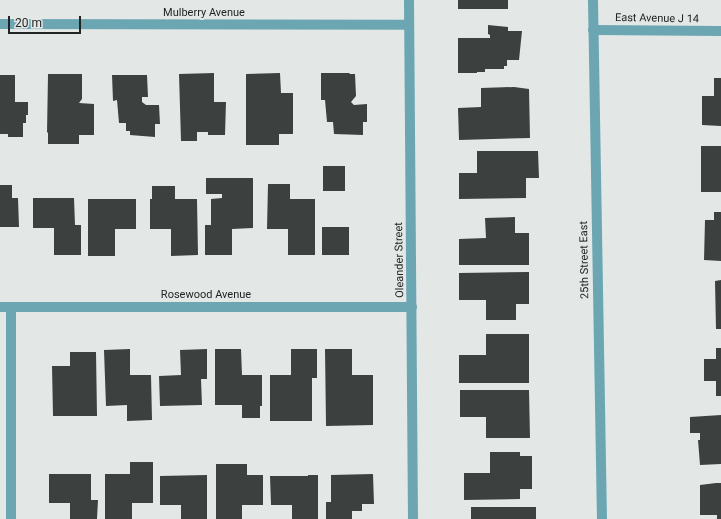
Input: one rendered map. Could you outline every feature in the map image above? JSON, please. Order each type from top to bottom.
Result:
[{"type":"street","name":"Oleander Street","points":[[409,0],[413,519]]},
{"type":"street","name":"25th Street East","points":[[593,0],[602,519]]},
{"type":"street","name":"Mulberry Avenue","points":[[0,24],[409,25]]},
{"type":"street","name":"East Avenue J 14","points":[[593,30],[721,31]]},
{"type":"street","name":"Rosewood Avenue","points":[[0,307],[412,307]]},
{"type":"street","points":[[10,519],[11,307]]},
{"type":"building","points":[[458,0],[508,0],[508,9],[458,9]]},
{"type":"building","points":[[488,25],[508,27],[508,31],[522,31],[519,60],[507,60],[507,66],[504,66],[504,69],[485,69],[485,72],[477,73],[458,73],[458,38],[490,38],[490,35],[488,34]]},
{"type":"building","points":[[214,73],[214,102],[226,102],[225,135],[208,135],[208,132],[197,132],[197,141],[181,141],[179,74]]},
{"type":"building","points":[[280,73],[281,93],[293,93],[293,134],[279,134],[279,145],[246,145],[246,74]]},
{"type":"building","points":[[321,73],[355,74],[356,96],[351,102],[354,105],[367,104],[367,122],[363,122],[363,135],[334,134],[333,122],[327,122],[325,100],[321,100]]},
{"type":"building","points":[[48,74],[82,74],[82,99],[79,103],[94,104],[94,135],[79,135],[79,144],[48,144]]},
{"type":"building","points":[[0,75],[15,75],[15,102],[28,102],[28,115],[26,115],[26,123],[23,123],[23,137],[8,137],[8,134],[0,134]]},
{"type":"building","points":[[112,75],[147,75],[148,97],[142,97],[142,102],[146,105],[159,105],[160,124],[155,124],[155,137],[130,135],[130,131],[126,131],[126,123],[119,123],[117,100],[113,101]]},
{"type":"building","points":[[714,78],[721,78],[721,126],[702,125],[702,96],[714,96]]},
{"type":"building","points":[[514,87],[529,89],[530,138],[459,140],[458,108],[481,107],[481,88]]},
{"type":"building","points":[[701,146],[721,146],[721,192],[701,192]]},
{"type":"building","points":[[477,151],[538,151],[539,178],[526,178],[526,198],[459,199],[459,173],[477,173]]},
{"type":"building","points":[[323,166],[345,166],[345,191],[323,191]]},
{"type":"building","points":[[206,178],[253,178],[253,228],[232,229],[232,255],[205,255],[205,225],[211,225],[211,199],[222,198],[222,194],[206,194]]},
{"type":"building","points":[[268,184],[290,184],[290,199],[315,199],[315,255],[288,255],[288,229],[267,229]]},
{"type":"building","points":[[0,185],[12,185],[12,198],[18,198],[19,227],[0,227]]},
{"type":"building","points":[[152,186],[175,186],[175,199],[197,199],[198,255],[171,256],[171,229],[150,229],[150,199],[152,199]]},
{"type":"building","points":[[33,198],[74,198],[75,225],[81,225],[81,255],[54,255],[54,228],[33,228]]},
{"type":"building","points":[[88,199],[136,199],[136,229],[115,229],[115,256],[88,256]]},
{"type":"building","points":[[714,212],[721,212],[721,261],[704,260],[705,220],[714,220]]},
{"type":"building","points":[[515,217],[515,233],[529,233],[529,265],[459,265],[459,239],[486,238],[485,218]]},
{"type":"building","points":[[322,227],[349,227],[349,255],[322,255]]},
{"type":"building","points":[[529,272],[529,304],[516,304],[516,320],[486,320],[486,300],[459,300],[459,273]]},
{"type":"building","points":[[721,280],[721,329],[716,329],[715,281]]},
{"type":"building","points":[[486,334],[529,334],[529,383],[459,383],[459,355],[486,355]]},
{"type":"building","points":[[716,348],[721,348],[721,396],[716,396],[716,381],[704,381],[704,359],[716,359]]},
{"type":"building","points":[[130,349],[130,375],[151,375],[152,420],[127,421],[127,405],[106,406],[104,350]]},
{"type":"building","points":[[207,349],[207,379],[201,379],[202,405],[160,406],[159,376],[181,375],[180,350]]},
{"type":"building","points":[[215,349],[241,349],[242,375],[262,375],[262,406],[260,406],[260,418],[242,418],[242,405],[215,405]]},
{"type":"building","points":[[291,349],[317,349],[317,378],[312,378],[312,421],[270,421],[270,375],[291,375]]},
{"type":"building","points":[[325,349],[352,349],[352,375],[373,375],[373,425],[326,426]]},
{"type":"building","points":[[70,352],[96,352],[97,416],[53,416],[52,366],[70,366]]},
{"type":"building","points":[[460,390],[529,390],[530,438],[486,438],[486,417],[460,417]]},
{"type":"building","points":[[721,415],[721,464],[700,465],[698,440],[700,440],[700,433],[690,433],[690,417]]},
{"type":"building","points":[[490,452],[520,452],[520,456],[532,456],[532,489],[520,489],[520,499],[464,500],[464,473],[490,473]]},
{"type":"building","points":[[130,462],[153,462],[153,503],[132,503],[132,519],[105,519],[105,474],[130,474]]},
{"type":"building","points":[[216,464],[247,464],[247,475],[263,475],[263,505],[242,505],[242,519],[216,519]]},
{"type":"building","points":[[49,474],[91,474],[91,500],[98,500],[97,519],[70,519],[70,503],[49,503]]},
{"type":"building","points":[[373,474],[374,504],[362,504],[362,511],[352,511],[352,519],[326,519],[326,502],[331,502],[331,475]]},
{"type":"building","points":[[207,475],[207,519],[181,519],[181,505],[160,505],[160,476]]},
{"type":"building","points":[[318,475],[318,519],[292,519],[292,505],[271,505],[270,476]]},
{"type":"building","points":[[721,483],[721,519],[717,519],[717,515],[700,515],[700,485]]},
{"type":"building","points":[[471,507],[536,507],[536,519],[471,519]]}]
